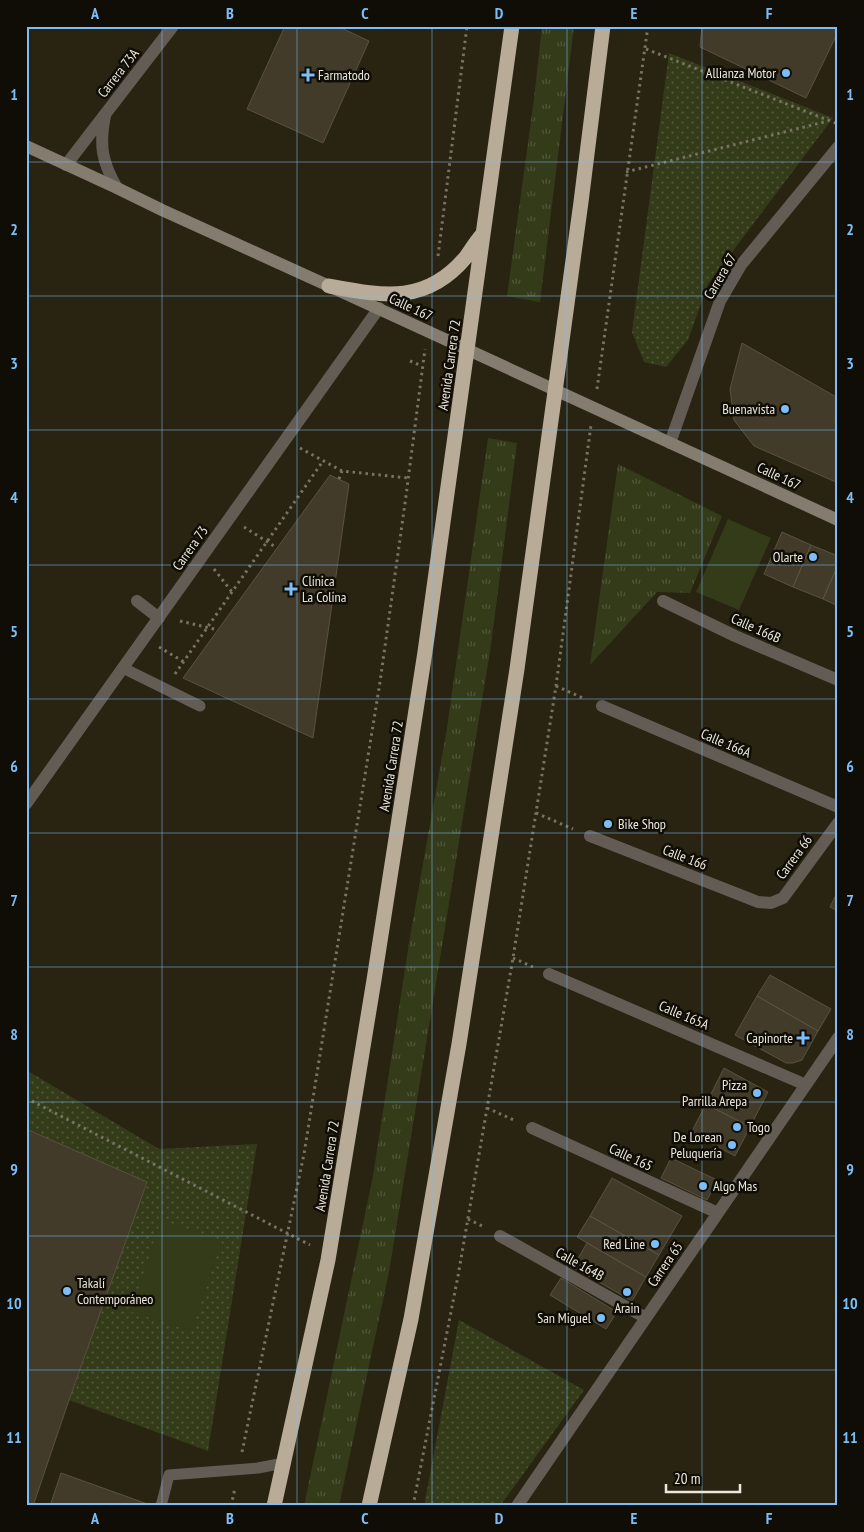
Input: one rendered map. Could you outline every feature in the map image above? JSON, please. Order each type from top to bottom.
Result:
[{"type":"highway","name":"Avenida Carrera 72","points":[[274,1506],[329,1254],[374,980],[425,652],[512,26]]},
{"type":"highway","points":[[369,1506],[411,1319],[459,1044],[517,669],[603,26]]},
{"type":"highway","points":[[329,286],[368,293],[394,295],[435,284],[465,258],[484,232]]},
{"type":"street","name":"Carrera 73A","points":[[66,164],[172,26]]},
{"type":"street","name":"Carrera 73A","points":[[105,114],[102,152],[108,171],[117,188]]},
{"type":"street","name":"Calle 167","points":[[26,146],[838,520]]},
{"type":"street","name":"Carrera 67","points":[[670,443],[720,301],[741,266],[838,147]]},
{"type":"street","name":"Carrera 73","points":[[26,804],[379,308]]},
{"type":"street","points":[[137,601],[159,618]]},
{"type":"street","name":"Calle 166B","points":[[663,601],[735,636],[838,680]]},
{"type":"street","name":"Calle 166A","points":[[602,706],[838,807]]},
{"type":"street","name":"Carrera 66","points":[[771,903],[783,898],[838,822]]},
{"type":"street","name":"Calle 166","points":[[590,836],[758,902],[771,903]]},
{"type":"street","name":"Calle 165A","points":[[550,974],[806,1085]]},
{"type":"street","name":"Carrera 65","points":[[517,1506],[838,1038]]},
{"type":"street","name":"Calle 165","points":[[532,1128],[718,1213]]},
{"type":"street","name":"Calle 164B","points":[[500,1236],[646,1318]]},
{"type":"lane","points":[[124,668],[200,706]]},
{"type":"lane","points":[[161,1506],[169,1476],[284,1463]]},
{"type":"path","points":[[435,284],[467,26]]},
{"type":"path","points":[[413,1506],[456,1285],[513,958],[556,686],[607,325],[626,172],[648,26]]},
{"type":"path","points":[[646,49],[838,124]]},
{"type":"path","points":[[626,172],[828,121]]},
{"type":"path","points":[[231,1506],[304,1154],[380,682],[427,330]]},
{"type":"path","points":[[410,361],[422,366]]},
{"type":"path","points":[[299,448],[342,471],[408,478]]},
{"type":"path","points":[[175,674],[323,461]]},
{"type":"path","points":[[339,479],[342,471]]},
{"type":"path","points":[[243,527],[277,548]]},
{"type":"path","points":[[214,568],[232,592]]},
{"type":"path","points":[[177,620],[218,630]]},
{"type":"path","points":[[158,646],[184,662]]},
{"type":"path","points":[[556,686],[602,706]]},
{"type":"path","points":[[536,813],[590,836]]},
{"type":"path","points":[[26,1098],[329,1254]]},
{"type":"path","points":[[487,1108],[532,1128]]},
{"type":"green space","points":[[542,26],[574,26],[540,302],[507,296]]},
{"type":"green space","points":[[669,53],[833,118],[708,284],[688,340],[666,367],[644,362],[632,332]]},
{"type":"green space","points":[[488,438],[517,443],[491,645],[389,1272],[339,1506],[304,1506],[373,1176],[410,937],[447,728]]},
{"type":"green space","points":[[618,464],[722,516],[690,593],[657,592],[590,665]]},
{"type":"green space","points":[[728,519],[771,538],[739,610],[696,592]]},
{"type":"green space","points":[[26,1070],[159,1149],[257,1144],[208,1451],[69,1400],[147,1182],[26,1129]]},
{"type":"green space","points":[[161,1220],[221,1240],[191,1331],[131,1312]]},
{"type":"green space","points":[[459,1320],[584,1390],[500,1506],[424,1506]]},
{"type":"building","name":"Farmatodo","points":[[285,26],[337,26],[369,41],[323,143],[247,109]]},
{"type":"building","name":"Allianza Motor","points":[[702,26],[838,26],[838,32],[806,98],[700,47]]},
{"type":"building","name":"Buenavista","points":[[742,343],[838,398],[838,483],[754,446],[734,420],[730,389]]},
{"type":"building","name":"Clínica La Colina","points":[[330,475],[349,484],[313,738],[183,678]]},
{"type":"building","points":[[782,532],[811,545],[793,587],[764,574]]},
{"type":"building","points":[[811,545],[838,556],[838,565],[823,599],[793,587]]},
{"type":"building","points":[[838,565],[838,606],[823,599]]},
{"type":"building","points":[[838,891],[838,911],[830,907]]},
{"type":"building","points":[[770,975],[831,1009],[818,1031],[757,996]]},
{"type":"building","points":[[757,996],[818,1031],[802,1060],[786,1063],[735,1035]]},
{"type":"building","points":[[724,1068],[768,1092],[750,1127],[706,1104]]},
{"type":"building","points":[[706,1104],[750,1127],[735,1156],[691,1133]]},
{"type":"building","name":"Takalí Contemporáneo","points":[[26,1129],[147,1182],[33,1506],[26,1506]]},
{"type":"building","points":[[671,1158],[717,1180],[707,1200],[661,1178]]},
{"type":"building","points":[[612,1178],[682,1216],[659,1255],[590,1216]]},
{"type":"building","points":[[590,1216],[659,1255],[646,1277],[577,1237]]},
{"type":"building","points":[[587,1243],[646,1277],[632,1301],[573,1267]]},
{"type":"building","points":[[561,1278],[617,1312],[606,1329],[550,1295]]},
{"type":"building","points":[[61,1473],[153,1506],[60,1506],[51,1503]]},
{"type":"place","name":"Allianza Motor","points":[[786,73]]},
{"type":"place","name":"Farmatodo","points":[[308,75]]},
{"type":"place","name":"Buenavista","points":[[785,409]]},
{"type":"place","name":"Olarte","points":[[813,557]]},
{"type":"place","name":"Clínica La Colina","points":[[291,589]]},
{"type":"place","name":"Bike Shop","points":[[608,824]]},
{"type":"place","name":"Capinorte","points":[[803,1038]]},
{"type":"place","name":"Pizza Parrilla Arepa","points":[[757,1093]]},
{"type":"place","name":"Togo","points":[[737,1127]]},
{"type":"place","name":"De Lorean Peluquería","points":[[732,1145]]},
{"type":"place","name":"Algo Mas","points":[[703,1186]]},
{"type":"place","name":"Red Line","points":[[655,1244]]},
{"type":"place","name":"Takalí Contemporáneo","points":[[67,1291]]},
{"type":"place","name":"Arain","points":[[627,1292]]},
{"type":"place","name":"San Miguel","points":[[601,1318]]}]
